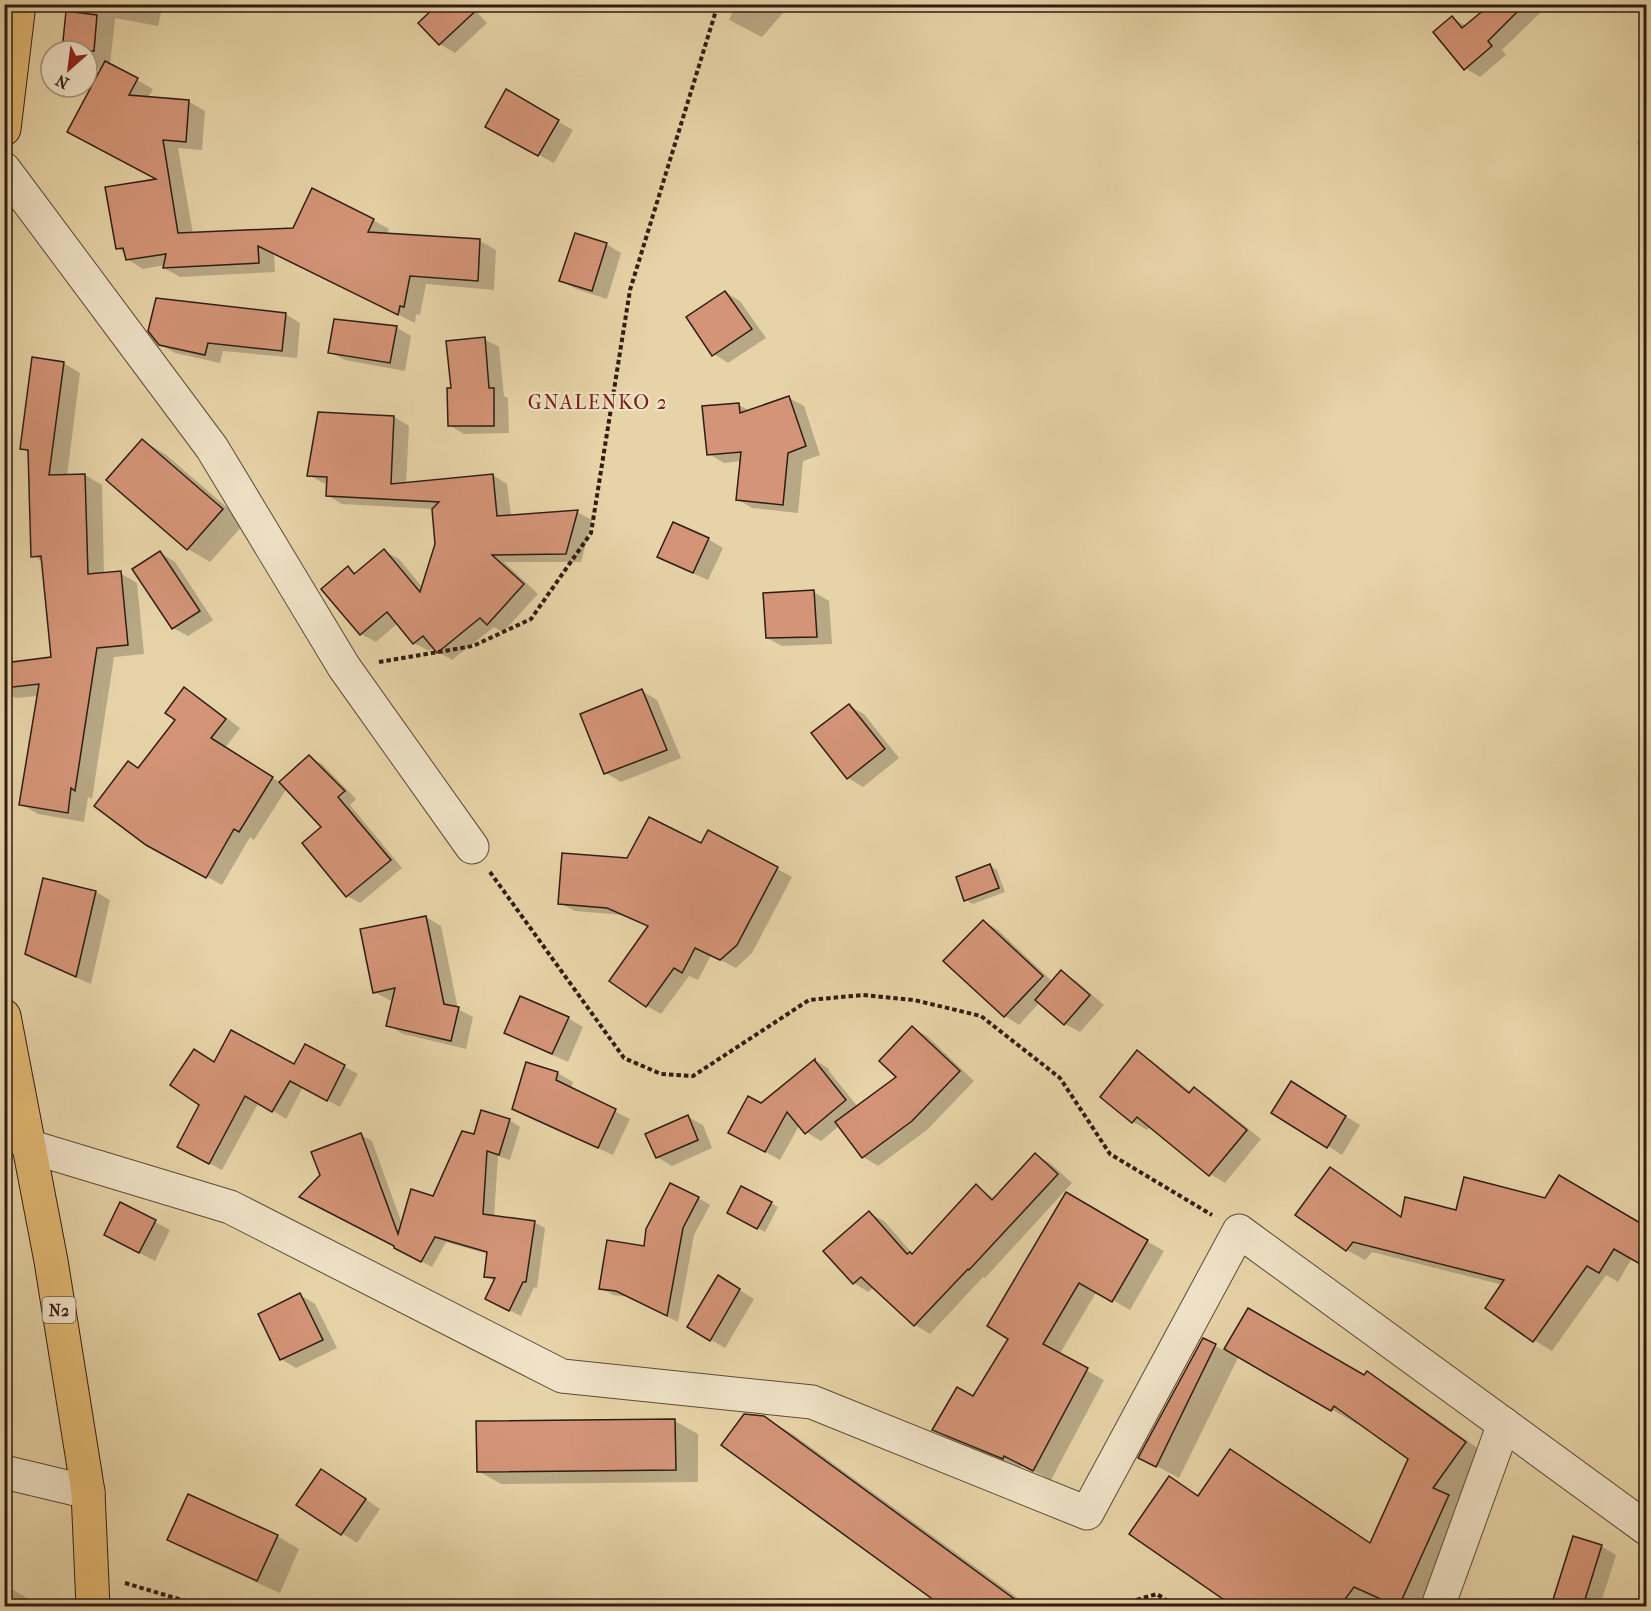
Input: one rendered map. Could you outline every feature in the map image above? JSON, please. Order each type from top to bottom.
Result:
[{"type":"highway","points":[[6,109],[19,4]]},
{"type":"highway","name":"N2","points":[[4,1016],[51,1261],[88,1492],[93,1606]]},
{"type":"street","points":[[4,169],[212,448],[344,667],[472,848]]},
{"type":"street","points":[[28,1146],[230,1207],[562,1376],[812,1402],[1087,1513],[1239,1231],[1647,1528]]},
{"type":"street","points":[[1438,1606],[1504,1424]]},
{"type":"street","points":[[4,1472],[88,1492]]},
{"type":"path","points":[[344,667],[473,646],[531,619],[591,533],[630,290],[718,4]]},
{"type":"path","points":[[472,848],[624,1058],[661,1074],[693,1076],[809,1000],[873,996],[914,1000],[981,1016],[1060,1078],[1110,1154],[1239,1231]]},
{"type":"path","points":[[92,1573],[202,1606]]},
{"type":"path","points":[[1115,1606],[1156,1594],[1175,1606]]},
{"type":"building","points":[[438,4],[483,4],[439,45],[418,23]]},
{"type":"building","points":[[1491,4],[1525,4],[1488,41],[1492,46],[1464,70],[1433,32],[1452,16],[1462,28]]},
{"type":"building","points":[[66,11],[97,15],[95,39],[63,39]]},
{"type":"building","points":[[105,61],[138,78],[129,95],[189,100],[186,142],[163,140],[178,233],[293,228],[312,188],[374,219],[368,232],[480,239],[478,281],[410,276],[404,307],[400,306],[398,315],[258,246],[259,263],[163,268],[166,254],[126,260],[123,248],[116,249],[105,187],[156,179],[67,132],[85,99],[99,99],[99,72]]},
{"type":"building","points":[[506,89],[559,120],[538,156],[485,127]]},
{"type":"building","points":[[575,233],[607,243],[592,291],[559,281]]},
{"type":"building","points":[[725,291],[752,329],[712,356],[686,317]]},
{"type":"building","points":[[156,298],[286,313],[282,351],[208,343],[205,355],[159,345],[148,331]]},
{"type":"building","points":[[334,319],[397,326],[390,363],[328,353]]},
{"type":"building","points":[[485,337],[489,388],[494,388],[494,426],[448,426],[447,388],[451,388],[446,341]]},
{"type":"building","points":[[32,357],[64,362],[49,475],[85,474],[88,574],[121,571],[128,645],[97,648],[75,791],[71,788],[68,813],[19,805],[39,684],[4,688],[4,663],[51,657],[41,556],[31,557],[28,450],[20,449]]},
{"type":"building","points":[[789,396],[806,446],[788,453],[783,505],[736,500],[741,452],[707,455],[702,406],[739,403],[740,413]]},
{"type":"building","points":[[318,412],[394,416],[391,484],[493,474],[497,516],[578,510],[566,554],[492,555],[524,584],[487,625],[480,618],[437,653],[423,636],[413,644],[387,612],[360,635],[321,589],[348,566],[354,574],[384,549],[420,592],[435,544],[432,509],[439,502],[326,496],[327,477],[307,476]]},
{"type":"building","points":[[142,439],[223,509],[187,550],[106,480]]},
{"type":"building","points":[[673,522],[709,538],[693,573],[657,557]]},
{"type":"building","points":[[160,551],[200,611],[172,629],[132,569]]},
{"type":"building","points":[[814,590],[817,637],[766,638],[763,593]]},
{"type":"building","points":[[184,687],[226,719],[211,738],[273,777],[239,832],[234,829],[206,878],[146,845],[94,806],[128,761],[138,768],[175,720],[165,713]]},
{"type":"building","points":[[642,689],[667,750],[604,774],[580,714]]},
{"type":"building","points":[[849,704],[885,749],[847,779],[811,733]]},
{"type":"building","points":[[309,755],[345,791],[338,797],[391,860],[346,897],[302,843],[321,827],[279,782]]},
{"type":"building","points":[[649,817],[701,843],[708,830],[778,867],[737,945],[720,960],[695,948],[682,973],[674,968],[646,1007],[609,981],[648,926],[607,908],[558,904],[562,853],[627,858]]},
{"type":"building","points":[[990,864],[999,888],[964,901],[956,877]]},
{"type":"building","points":[[43,878],[96,891],[76,977],[25,954]]},
{"type":"building","points":[[426,916],[444,1004],[459,1007],[451,1041],[386,1026],[395,988],[373,993],[360,929]]},
{"type":"building","points":[[983,920],[1043,976],[1004,1017],[943,961]]},
{"type":"building","points":[[1061,970],[1090,995],[1064,1025],[1035,1000]]},
{"type":"building","points":[[520,996],[569,1017],[552,1054],[504,1033]]},
{"type":"building","points":[[912,1026],[960,1071],[912,1121],[862,1158],[835,1122],[896,1077],[879,1061]]},
{"type":"building","points":[[231,1030],[294,1064],[305,1044],[345,1065],[327,1101],[290,1081],[272,1112],[245,1096],[209,1164],[177,1147],[199,1105],[170,1085],[194,1049],[214,1062]]},
{"type":"building","points":[[1137,1050],[1189,1093],[1194,1087],[1247,1130],[1209,1176],[1137,1117],[1132,1123],[1100,1097]]},
{"type":"building","points":[[815,1059],[846,1100],[805,1134],[787,1112],[765,1152],[728,1133],[748,1096],[761,1103]]},
{"type":"building","points":[[526,1062],[558,1072],[556,1080],[616,1109],[598,1148],[512,1109]]},
{"type":"building","points":[[1291,1081],[1346,1116],[1327,1148],[1271,1113]]},
{"type":"building","points":[[481,1110],[510,1119],[499,1155],[487,1151],[483,1214],[535,1221],[526,1282],[523,1282],[509,1311],[485,1299],[495,1278],[484,1277],[487,1252],[435,1237],[421,1262],[299,1197],[320,1175],[311,1152],[361,1133],[398,1234],[411,1189],[433,1196],[462,1131],[474,1134]]},
{"type":"building","points":[[688,1115],[698,1140],[656,1158],[645,1134]]},
{"type":"building","points":[[1035,1153],[1058,1174],[914,1326],[861,1277],[853,1284],[823,1251],[869,1211],[907,1254],[910,1252],[912,1254],[976,1184],[992,1200]]},
{"type":"building","points":[[1330,1167],[1401,1217],[1405,1197],[1456,1210],[1464,1177],[1545,1198],[1559,1175],[1647,1227],[1647,1268],[1614,1249],[1599,1273],[1587,1266],[1533,1342],[1485,1308],[1504,1280],[1353,1242],[1346,1251],[1295,1215]]},
{"type":"building","points":[[670,1183],[699,1197],[683,1228],[667,1316],[616,1291],[599,1289],[607,1240],[644,1246],[646,1229]]},
{"type":"building","points":[[741,1186],[772,1202],[757,1229],[727,1213]]},
{"type":"building","points":[[1066,1192],[1148,1240],[1112,1302],[1079,1283],[1043,1344],[1088,1368],[1033,1471],[1004,1456],[1003,1459],[932,1430],[957,1387],[973,1396],[1008,1339],[987,1326]]},
{"type":"building","points":[[120,1202],[156,1220],[139,1253],[104,1235]]},
{"type":"building","points":[[718,1275],[740,1289],[710,1341],[687,1327]]},
{"type":"building","points":[[300,1293],[323,1340],[280,1360],[258,1314]]},
{"type":"building","points":[[1248,1308],[1364,1375],[1367,1371],[1466,1442],[1433,1488],[1449,1495],[1399,1606],[1354,1587],[1340,1606],[1233,1606],[1129,1534],[1169,1476],[1198,1496],[1230,1449],[1370,1543],[1408,1459],[1334,1406],[1331,1411],[1224,1349]]},
{"type":"building","points":[[1203,1338],[1216,1344],[1156,1467],[1138,1458]]},
{"type":"building","points":[[744,1414],[764,1416],[1024,1606],[942,1606],[721,1445]]},
{"type":"building","points":[[675,1419],[676,1470],[477,1472],[476,1421]]},
{"type":"building","points":[[321,1469],[366,1499],[341,1535],[296,1505]]},
{"type":"building","points":[[188,1494],[278,1535],[257,1581],[167,1540]]},
{"type":"building","points":[[1573,1536],[1602,1545],[1583,1606],[1551,1606]]},
{"type":"district","name":"GNALENKO 2","points":[[598,402]]}]
